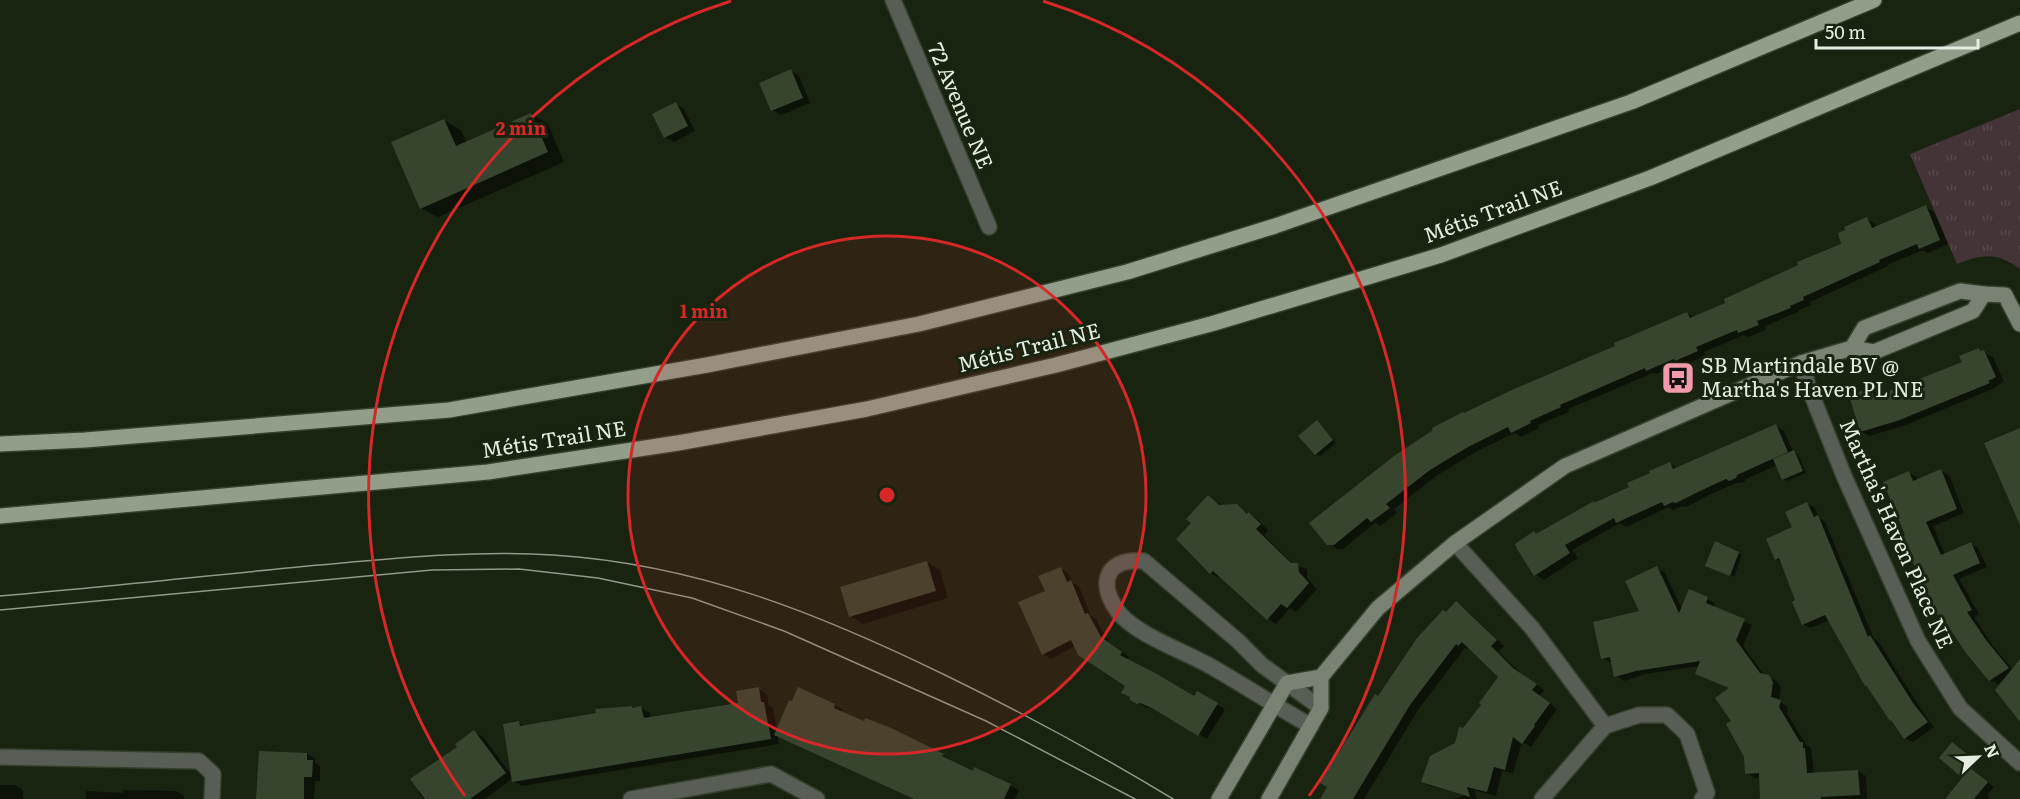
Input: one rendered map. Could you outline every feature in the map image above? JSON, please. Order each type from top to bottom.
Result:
[{"type":"main road","points":[[0,444],[85,440],[449,410],[919,324],[1127,272],[1275,226],[1631,102],[1874,0]]},
{"type":"main road","name":"Métis Trail NE","points":[[0,516],[488,472],[678,443],[867,409],[1056,365],[1222,321],[1441,255],[1650,178],[2020,23]]},
{"type":"street","name":"72 Avenue NE","points":[[893,0],[988,227]]},
{"type":"street","points":[[1852,348],[1864,328],[1960,291],[2005,295],[2020,324]]},
{"type":"street","points":[[1219,799],[1287,684],[1321,677],[1378,608],[1455,543],[1565,466],[1801,363],[1852,348],[1874,352],[1972,311],[1984,294]]},
{"type":"street","name":"Martha's Haven Place NE","points":[[1801,363],[1844,476],[1918,641],[1960,708],[2020,763]]},
{"type":"street","points":[[1455,543],[1532,628],[1605,726]]},
{"type":"street","points":[[1311,726],[1212,667],[1135,627],[1120,614],[1112,602],[1107,587],[1110,573],[1114,568],[1126,562],[1144,561],[1238,641],[1262,665],[1321,708]]},
{"type":"street","points":[[1269,799],[1321,708],[1321,677]]},
{"type":"street","points":[[1542,799],[1605,726],[1639,715],[1666,715],[1688,734],[1707,793],[1702,799]]},
{"type":"street","points":[[0,757],[199,761],[213,774],[212,799]]},
{"type":"street","points":[[631,799],[771,774],[817,799]]},
{"type":"green space","points":[[2020,109],[2020,269],[2012,263],[1990,256],[1974,258],[1957,264],[1910,154]]},
{"type":"building","points":[[791,69],[803,98],[771,111],[759,83]]},
{"type":"building","points":[[676,102],[688,126],[664,138],[652,114]]},
{"type":"building","points":[[531,113],[548,152],[420,209],[391,142],[444,119],[456,146]]},
{"type":"building","points":[[1926,205],[1940,240],[1919,249],[1917,244],[1879,260],[1880,262],[1803,297],[1804,300],[1790,306],[1791,308],[1757,321],[1759,325],[1738,333],[1737,330],[1696,347],[1698,351],[1675,361],[1674,359],[1646,371],[1645,368],[1560,405],[1561,407],[1530,421],[1531,423],[1511,433],[1508,427],[1468,447],[1430,470],[1386,504],[1390,508],[1371,522],[1367,518],[1334,545],[1327,545],[1309,523],[1394,456],[1433,430],[1432,428],[1463,412],[1687,312],[1690,318],[1725,303],[1724,299],[1798,265],[1797,262],[1841,244],[1838,233],[1845,230],[1844,227],[1867,217],[1872,228]]},
{"type":"building","points":[[1979,348],[1980,351],[1984,350],[1996,377],[1988,381],[1990,383],[1897,421],[1860,432],[1849,395],[1871,388],[1874,397],[1962,362],[1959,356]]},
{"type":"building","points":[[1317,420],[1333,440],[1315,455],[1298,436]]},
{"type":"building","points":[[1776,424],[1788,452],[1737,475],[1736,478],[1729,481],[1726,479],[1676,503],[1664,506],[1662,502],[1616,523],[1614,518],[1565,545],[1570,553],[1534,576],[1517,549],[1515,544],[1534,531],[1536,534],[1594,501],[1594,503],[1629,487],[1627,483],[1650,473],[1649,471],[1670,462],[1673,469]]},
{"type":"building","points":[[2020,428],[2020,525],[1984,443]]},
{"type":"building","points":[[1794,450],[1803,471],[1782,480],[1773,459]]},
{"type":"building","points":[[1941,469],[1957,509],[1926,522],[1941,555],[1971,542],[1980,563],[1953,575],[1972,610],[1967,612],[2009,668],[1989,681],[1966,653],[1940,614],[1938,615],[1910,556],[1903,536],[1905,535],[1883,482],[1909,471],[1913,481]]},
{"type":"building","points":[[1208,495],[1219,505],[1237,504],[1247,514],[1248,512],[1261,524],[1256,529],[1291,563],[1298,563],[1299,572],[1309,583],[1287,608],[1281,604],[1267,620],[1213,571],[1210,574],[1176,539],[1191,523],[1186,519]]},
{"type":"building","points":[[1807,502],[1814,517],[1818,515],[1868,637],[1870,635],[1913,703],[1928,722],[1904,739],[1865,686],[1825,615],[1802,625],[1792,602],[1795,600],[1779,558],[1775,560],[1766,539],[1792,527],[1785,512]]},
{"type":"building","points":[[1715,541],[1739,552],[1730,576],[1705,566]]},
{"type":"building","points":[[927,561],[936,591],[849,617],[840,587]]},
{"type":"building","points":[[1657,566],[1679,613],[1689,589],[1708,597],[1706,603],[1745,619],[1736,640],[1760,673],[1769,675],[1773,682],[1771,697],[1781,700],[1779,707],[1800,742],[1803,742],[1807,773],[1858,770],[1860,795],[1821,797],[1821,799],[1760,799],[1759,773],[1745,774],[1744,757],[1726,724],[1731,721],[1715,698],[1729,688],[1695,674],[1700,661],[1636,671],[1614,677],[1610,657],[1601,659],[1593,622],[1639,611],[1625,581]]},
{"type":"building","points":[[1061,567],[1067,582],[1071,580],[1085,614],[1088,613],[1101,637],[1122,652],[1120,655],[1194,696],[1197,691],[1218,703],[1198,736],[1152,708],[1130,700],[1130,697],[1121,693],[1125,686],[1078,655],[1071,640],[1042,655],[1018,602],[1045,591],[1038,576]]},
{"type":"building","points":[[1456,601],[1497,640],[1491,646],[1513,668],[1537,684],[1532,690],[1550,703],[1522,744],[1513,737],[1505,770],[1494,767],[1487,792],[1467,787],[1470,797],[1421,782],[1430,756],[1455,743],[1459,727],[1463,728],[1481,705],[1479,703],[1498,677],[1462,642],[1458,646],[1456,644],[1410,705],[1353,799],[1320,799],[1327,787],[1320,783],[1375,694],[1378,696],[1417,638],[1443,610],[1446,612]]},
{"type":"building","points":[[2020,659],[2020,722],[1995,690]]},
{"type":"building","points":[[759,687],[771,739],[512,782],[503,724],[519,721],[520,726],[596,713],[595,709],[632,706],[632,708],[641,706],[644,718],[738,703],[736,691]]},
{"type":"building","points":[[798,687],[835,704],[834,708],[864,721],[865,718],[889,727],[973,771],[974,767],[1011,784],[1004,799],[914,799],[774,735],[789,700],[792,701]]},
{"type":"building","points":[[474,730],[506,773],[470,799],[425,799],[410,779],[457,747],[455,744]]},
{"type":"building","points":[[1952,742],[1973,759],[1959,775],[1939,758]]},
{"type":"building","points":[[259,751],[307,753],[307,760],[313,760],[312,777],[304,777],[304,799],[256,799]]},
{"type":"building","points":[[1970,768],[1988,782],[1974,799],[1945,799]]},
{"type":"tram line","points":[[0,596],[406,557],[523,554],[606,560],[657,569],[755,595],[850,631],[898,652],[1032,719],[1173,799]]},
{"type":"tram line","points":[[0,610],[432,570],[519,569],[598,578],[692,598],[784,631],[986,721],[1135,799]]},
{"type":"place","name":"SB Martindale BV @ Martha's Haven PL NE","points":[[1678,378]]}]
